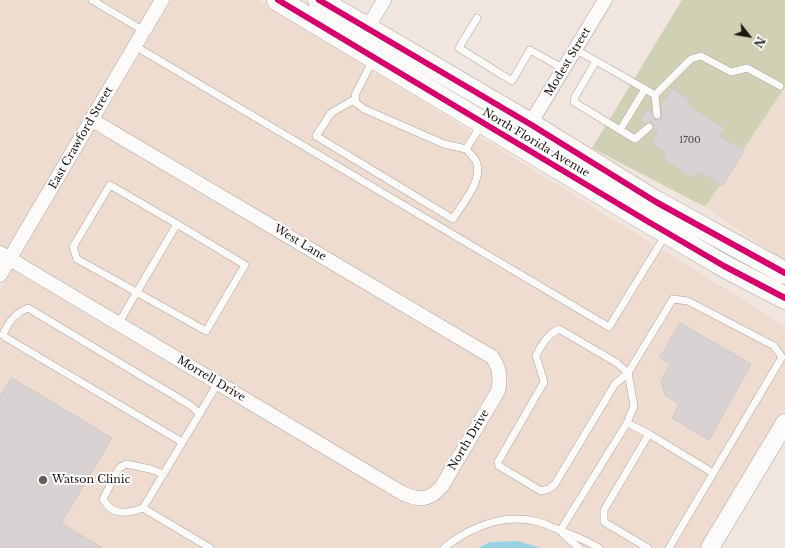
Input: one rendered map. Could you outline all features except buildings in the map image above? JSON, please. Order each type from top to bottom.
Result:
[{"type":"main road","name":"North Florida Avenue","points":[[278,0],[667,233],[724,266],[785,298]]},
{"type":"main road","points":[[301,0],[323,12],[348,17]]},
{"type":"main road","name":"North Florida Avenue","points":[[320,0],[530,124],[656,202],[785,273]]},
{"type":"main road","points":[[403,75],[438,84],[519,130],[526,129],[530,124]]},
{"type":"street","name":"East Crawford Street","points":[[0,275],[5,256],[92,120],[162,0]]},
{"type":"street","points":[[367,29],[384,0]]},
{"type":"street","name":"Modest Street","points":[[530,124],[604,0]]},
{"type":"street","name":"West Lane","points":[[92,120],[492,357],[500,374]]},
{"type":"street","name":"Morrell Drive","points":[[5,256],[402,493],[415,499],[425,498]]},
{"type":"street","name":"North Drive","points":[[425,498],[436,492],[442,486],[498,391],[501,377],[500,374]]},
{"type":"street","points":[[710,548],[785,422]]},
{"type":"lane","points":[[92,0],[144,31]]},
{"type":"lane","points":[[477,18],[459,48],[512,81],[530,50],[564,69]]},
{"type":"lane","points":[[134,46],[609,327],[667,233]]},
{"type":"lane","points":[[575,49],[655,95]]},
{"type":"lane","points":[[655,95],[691,59],[701,56],[731,72],[747,68],[780,86]]},
{"type":"lane","points":[[355,99],[331,113],[316,136],[453,219],[476,180],[478,170],[476,160],[466,149],[444,144],[364,109],[356,102],[354,95],[375,58]]},
{"type":"lane","points":[[596,61],[575,97],[574,102],[635,139],[649,127]]},
{"type":"lane","points":[[620,130],[645,89]]},
{"type":"lane","points":[[655,95],[657,115]]},
{"type":"lane","points":[[466,149],[483,123]]},
{"type":"lane","points":[[110,185],[177,224],[245,265],[206,331],[78,259],[73,247],[110,185]]},
{"type":"lane","points":[[118,324],[177,224]]},
{"type":"lane","points":[[560,531],[627,423],[634,406],[628,373],[618,362],[559,329],[550,334],[536,356],[544,382],[498,462],[499,466],[541,491],[549,489],[554,484],[615,384],[628,373],[673,299],[688,301],[774,346],[782,357],[669,548]]},
{"type":"lane","points":[[182,442],[5,337],[3,335],[6,328],[19,311],[28,308],[190,405],[200,414]]},
{"type":"lane","points":[[163,474],[150,469],[126,464],[119,468],[104,494],[103,499],[107,506],[116,512],[128,513],[143,508],[218,383]]},
{"type":"lane","points":[[627,423],[650,434],[713,473]]},
{"type":"lane","points":[[648,548],[604,522],[604,510],[650,434]]},
{"type":"lane","points":[[143,508],[210,548]]},
{"type":"lane","points":[[444,548],[459,536],[484,524],[511,519],[539,522],[585,540],[599,548]]},
{"type":"lane","points":[[560,531],[579,548]]},
{"type":"shaded area","points":[[0,0],[154,0],[7,249],[0,246]]},
{"type":"shaded area","points":[[171,0],[259,0],[785,326],[785,409],[702,548],[541,548],[518,541],[490,542],[478,548],[0,548],[0,289],[13,268],[400,499],[413,505],[421,505],[423,507],[432,505],[432,502],[442,497],[505,393],[508,379],[503,362],[497,354],[101,119]]},
{"type":"shaded area","points":[[785,87],[785,262],[705,207]]},
{"type":"shaded area","points":[[94,130],[487,362],[493,377],[491,388],[431,487],[422,492],[416,492],[405,487],[19,257]]},
{"type":"green space","points":[[682,0],[785,0],[785,87],[705,207],[592,148]]},
{"type":"water","points":[[518,541],[541,548],[478,548],[490,542]]},
{"type":"cycle path","points":[[278,0],[647,221],[724,266],[785,298]]},
{"type":"cycle path","points":[[319,0],[530,124],[656,202],[785,273]]},
{"type":"place","name":"Watson Clinic","points":[[43,480]]}]
